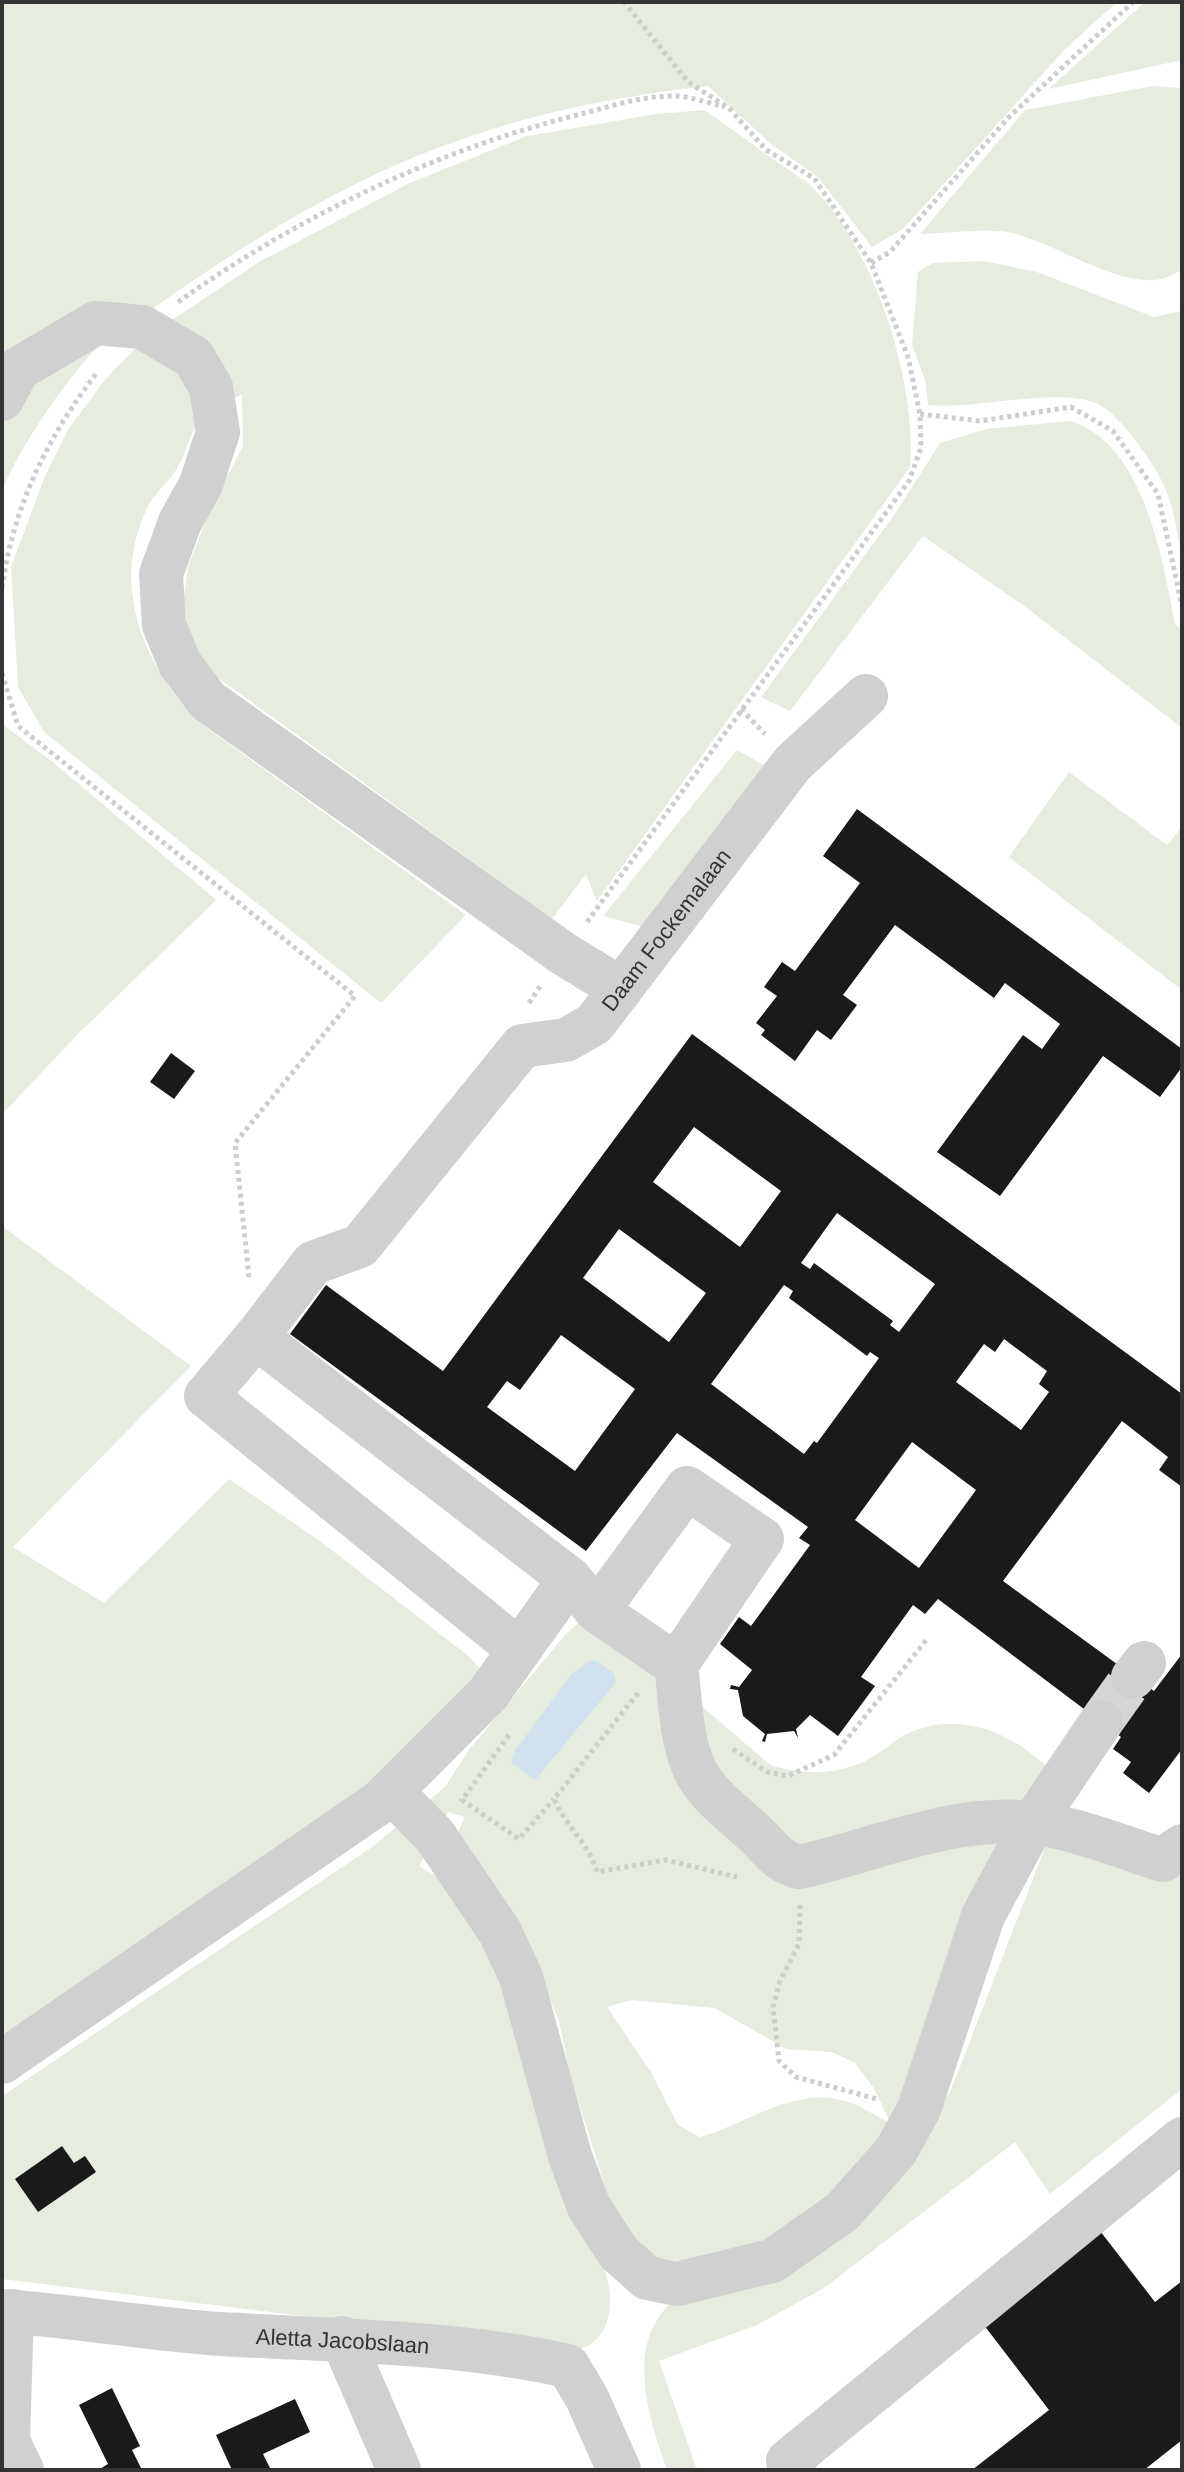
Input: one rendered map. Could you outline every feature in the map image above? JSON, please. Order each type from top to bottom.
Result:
[{"type":"street","points":[[2,399],[18,369],[96,323],[142,327],[193,357],[211,387],[218,432],[201,484],[180,522],[161,574],[164,625],[180,664],[208,701],[564,954],[621,989]]},
{"type":"street","name":"Daam Fockemalaan","points":[[522,1046],[566,1040],[594,1024],[793,763],[866,696]]},
{"type":"street","points":[[519,1650],[206,1396],[313,1263],[360,1246],[522,1046]]},
{"type":"street","points":[[256,1337],[584,1595],[660,1676],[699,1777],[723,1807],[752,1830],[780,1862],[799,1867],[936,1829],[970,1824],[1033,1823],[1163,1860],[1182,1846]]},
{"type":"street","points":[[2,2062],[380,1802],[488,1694],[519,1650],[584,1595],[687,1488],[762,1539],[660,1676]]},
{"type":"street","points":[[391,1791],[435,1836],[500,1932],[521,1977],[570,2156],[589,2207],[618,2252],[647,2278],[677,2284],[772,2261],[842,2212],[870,2184],[896,2151],[919,2109],[983,1916],[1033,1823],[1101,1722]]},
{"type":"street","points":[[794,2470],[788,2461],[1182,2139]]},
{"type":"street","points":[[7,2311],[8,2441],[22,2470]]},
{"type":"street","name":"Aletta Jacobslaan","points":[[7,2311],[220,2334],[342,2338],[502,2352],[568,2366],[587,2398],[619,2470]]},
{"type":"street","points":[[342,2338],[399,2470]]},
{"type":"path","points":[[522,1046],[524,1010],[909,481],[921,448],[920,414],[908,357],[871,263],[814,178],[766,150],[729,108],[688,82],[624,2]]},
{"type":"path","points":[[871,263],[890,252],[1009,117],[1133,2]]},
{"type":"path","points":[[142,327],[284,232],[444,156],[517,130],[649,97],[679,96],[729,108]]},
{"type":"path","points":[[2,588],[8,544],[30,486],[59,421],[98,371]]},
{"type":"path","points":[[920,414],[980,421],[1071,407],[1113,431],[1158,494],[1182,606]]},
{"type":"path","points":[[2,673],[18,726],[355,996],[235,1143],[256,1337]]},
{"type":"path","points":[[723,1739],[743,1759],[767,1772],[788,1776],[814,1766],[834,1755],[928,1638]]},
{"type":"path","points":[[516,1726],[462,1800],[519,1839],[660,1676]]},
{"type":"path","points":[[554,1799],[571,1833],[584,1843],[597,1872],[666,1860],[743,1879],[763,1879],[799,1867],[799,1944],[780,1981],[773,2007],[779,2061],[796,2077],[822,2086],[919,2109]]},
{"type":"shaded area","points":[[2,2],[1117,2],[1065,49],[903,229],[872,247],[818,177],[771,144],[708,86],[618,99],[529,118],[471,136],[389,168],[272,230],[111,334],[81,365],[33,432],[2,493]]},
{"type":"shaded area","points":[[1145,2],[1182,2],[1182,60],[1049,89]]},
{"type":"shaded area","points":[[1153,86],[1182,88],[1182,269],[1163,278],[1142,280],[1119,275],[1045,244],[1001,231],[920,234],[1025,110]]},
{"type":"shaded area","points":[[705,110],[810,185],[833,211],[854,243],[872,278],[898,356],[906,395],[910,467],[597,901],[586,874],[552,919],[213,674],[191,641],[183,605],[188,567],[208,514],[243,446],[242,394],[212,413],[194,430],[181,461],[149,505],[137,534],[132,564],[132,594],[138,623],[149,652],[182,704],[204,726],[466,915],[381,1003],[44,732],[18,687],[11,567],[45,476],[67,431],[104,381],[144,339],[259,262],[410,183],[527,136],[657,114]]},
{"type":"shaded area","points":[[984,261],[1037,272],[1154,317],[1182,311],[1182,556],[1171,506],[1161,480],[1127,430],[1098,404],[1052,397],[928,405],[925,380],[912,344],[918,272],[933,263]]},
{"type":"shaded area","points":[[1070,421],[1095,433],[1116,453],[1132,477],[1145,506],[1164,568],[1175,624],[1182,631],[1182,728],[1027,608],[923,536],[790,711],[761,697],[895,514],[940,443],[987,429]]},
{"type":"shaded area","points":[[2,724],[54,763],[216,900],[78,1034],[2,1114]]},
{"type":"shaded area","points":[[737,750],[769,768],[648,928],[603,916]]},
{"type":"shaded area","points":[[1069,772],[1167,845],[1182,827],[1182,990],[1009,857]]},
{"type":"shaded area","points":[[2,1226],[191,1366],[13,1547],[104,1603],[229,1479],[320,1541],[471,1658],[484,1674],[412,1754],[2,2041]]},
{"type":"shaded area","points":[[600,1618],[770,1765],[795,1771],[834,1771],[871,1758],[907,1734],[948,1724],[968,1725],[1006,1738],[1024,1748],[1055,1775],[895,2119],[837,2196],[768,2240],[688,2262],[657,2259],[634,2245],[612,2208],[571,2078],[559,2021],[529,1949],[456,1836],[465,1817],[448,1812],[419,1866],[451,1886],[475,1923],[523,2032],[606,2272],[610,2309],[605,2327],[595,2341],[588,2346],[571,2349],[2,2279],[2,2096],[372,1847],[445,1787],[468,1751],[578,1623]],"holes":[[[631,2000],[715,2008],[786,2049],[832,2052],[855,2063],[873,2087],[891,2123],[845,2101],[807,2098],[771,2108],[700,2137],[678,2125],[651,2072],[607,2007]]]},
{"type":"shaded area","points":[[1048,1840],[1160,1876],[1182,1876],[1182,2089],[1050,2194],[1015,2142],[824,2288],[757,2325],[659,2361],[697,2470],[667,2470],[653,2428],[645,2383],[648,2339],[657,2319],[672,2302],[889,2188],[951,2090]]},
{"type":"water","points":[[589,1661],[596,1661],[614,1673],[616,1682],[535,1780],[511,1763],[514,1752],[572,1674]]},
{"type":"building","points":[[857,809],[1182,1049],[1182,1067],[1160,1097],[1103,1056],[1000,1196],[937,1152],[1023,1035],[1042,1049],[1060,1024],[1005,983],[994,998],[895,925],[843,995],[857,1005],[831,1040],[817,1030],[795,1061],[761,1035],[765,1030],[756,1023],[777,996],[764,987],[782,962],[795,971],[860,883],[823,856]]},
{"type":"building","points":[[692,1034],[1182,1394],[1182,1487],[1159,1470],[1168,1457],[1122,1421],[1003,1581],[1154,1691],[1182,1654],[1182,1749],[1149,1793],[1123,1773],[1131,1762],[1113,1749],[1121,1737],[938,1599],[925,1614],[913,1605],[861,1677],[875,1686],[838,1736],[810,1715],[796,1729],[798,1738],[794,1731],[767,1734],[765,1742],[762,1741],[765,1734],[743,1716],[738,1690],[730,1689],[731,1685],[739,1687],[752,1670],[720,1644],[739,1617],[751,1626],[810,1545],[799,1538],[808,1527],[677,1433],[586,1551],[290,1334],[326,1285],[443,1371]],"holes":[[[694,1127],[781,1191],[740,1247],[653,1182]],[[837,1213],[935,1284],[899,1332],[890,1325],[893,1321],[814,1263],[810,1269],[801,1263]],[[619,1229],[706,1293],[669,1342],[583,1278]],[[784,1285],[793,1291],[789,1298],[867,1356],[870,1352],[879,1358],[817,1443],[814,1441],[804,1454],[711,1384]],[[561,1335],[635,1389],[575,1471],[487,1407],[507,1381],[520,1390]],[[1004,1339],[1047,1371],[1039,1384],[1049,1392],[1021,1430],[956,1382],[984,1344],[995,1352]],[[912,1442],[976,1490],[919,1568],[855,1520]]]},
{"type":"building","points":[[171,1053],[195,1071],[174,1099],[150,1082]]},
{"type":"building","points":[[62,2146],[74,2163],[85,2156],[96,2172],[38,2212],[15,2179]]},
{"type":"building","points":[[1097,2227],[1155,2302],[1182,2281],[1182,2440],[1144,2470],[972,2470],[1049,2410],[980,2320]]},
{"type":"building","points":[[112,2388],[140,2446],[132,2450],[142,2470],[98,2470],[108,2464],[79,2405]]},
{"type":"building","points":[[295,2399],[310,2432],[263,2454],[271,2470],[232,2470],[216,2435]]},
{"type":"tunnel","points":[[1101,1722],[1133,1677]]}]
